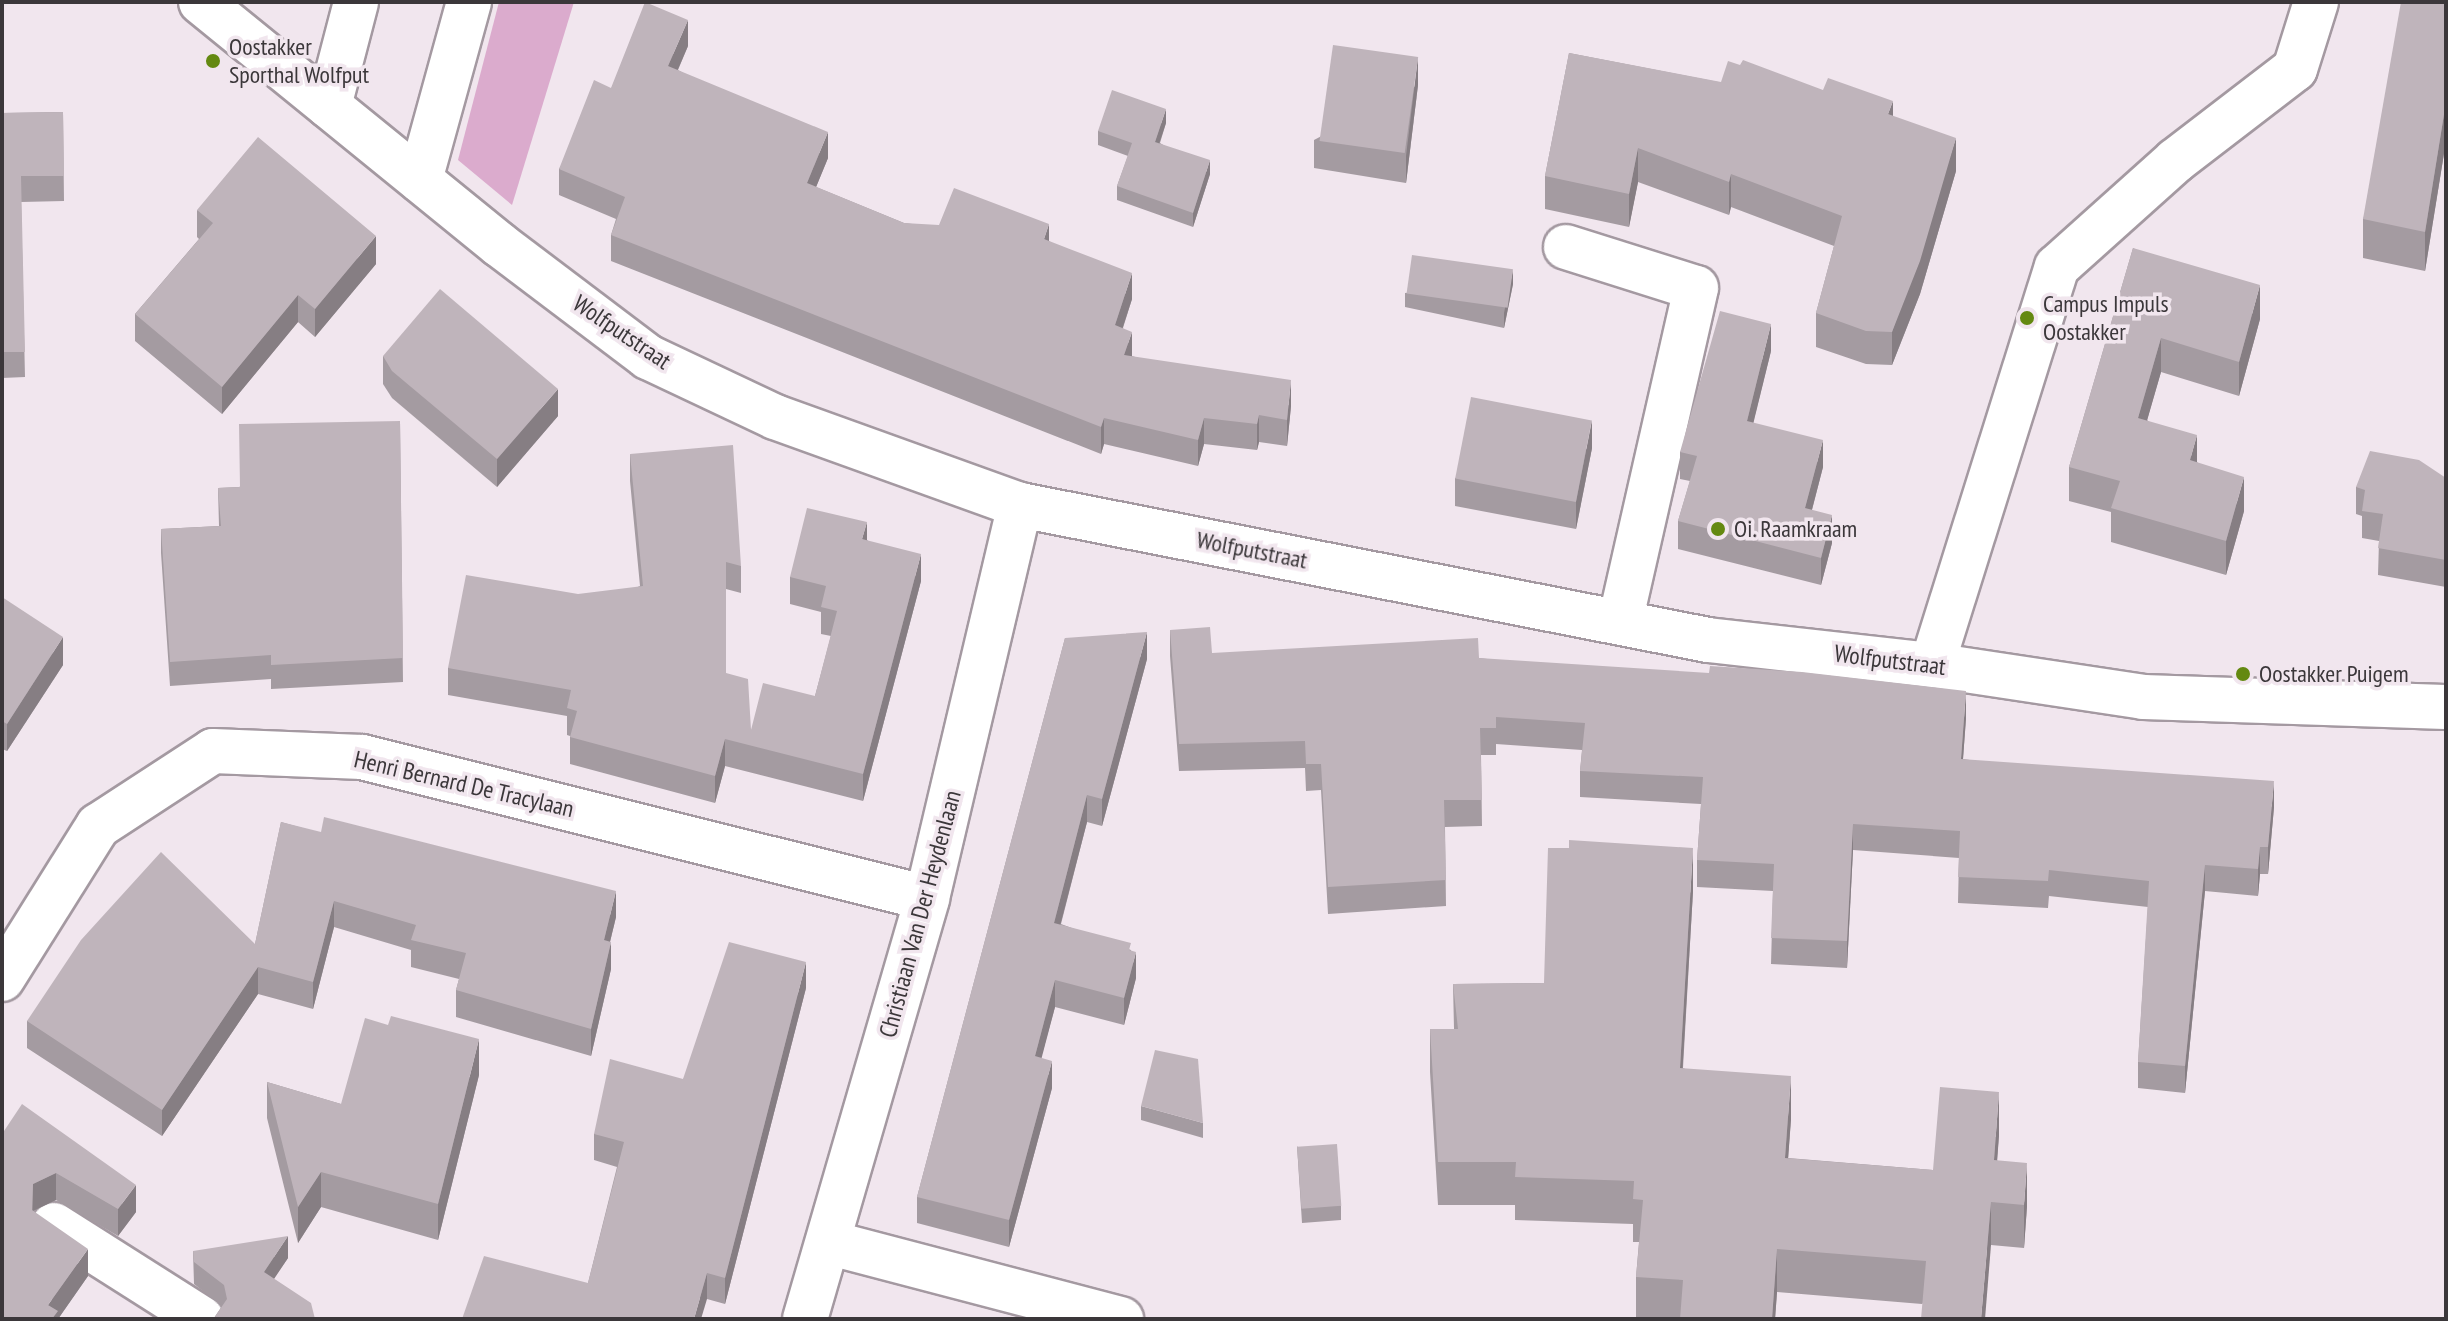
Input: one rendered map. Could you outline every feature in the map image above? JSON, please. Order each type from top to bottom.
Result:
[{"type":"street","name":"Wolfputstraat","points":[[201,2],[420,180],[648,357],[775,417],[1020,505],[1708,640],[1932,665],[2143,697],[2446,707]]},
{"type":"street","points":[[329,106],[356,2]]},
{"type":"street","points":[[420,180],[469,2]]},
{"type":"street","points":[[1932,665],[2057,267],[2175,161],[2295,69],[2316,2]]},
{"type":"street","points":[[1566,247],[1696,288],[1620,622]]},
{"type":"street","name":"Christiaan Van Der Heydenlaan","points":[[805,1319],[831,1243],[927,898],[1020,505]]},
{"type":"street","name":"Henri Bernard De Tracylaan","points":[[2,979],[98,826],[213,751],[362,757],[927,898]]},
{"type":"street","points":[[54,1225],[202,1319]]},
{"type":"street","points":[[831,1243],[1121,1319]]},
{"type":"shaded area","points":[[499,2],[574,2],[512,205],[458,160]]},
{"type":"building","points":[[645,2],[688,20],[668,66],[828,132],[807,183],[904,223],[939,225],[954,188],[1049,224],[1044,239],[1132,273],[1115,325],[1132,332],[1124,355],[1291,380],[1287,420],[1259,415],[1257,424],[1204,418],[1198,440],[1104,418],[1101,427],[611,235],[625,197],[559,169],[594,80],[611,88]]},
{"type":"building","points":[[2401,2],[2446,2],[2446,102],[2425,232],[2363,219]]},
{"type":"building","points":[[1333,45],[1418,57],[1405,153],[1320,141]]},
{"type":"building","points":[[1569,53],[1721,82],[1728,61],[1740,65],[1743,60],[1823,90],[1828,78],[1893,101],[1888,114],[1956,138],[1920,261],[1892,332],[1866,331],[1816,313],[1842,216],[1731,174],[1729,182],[1638,148],[1629,194],[1545,176]]},
{"type":"building","points":[[1112,90],[1166,109],[1155,142],[1210,160],[1193,213],[1117,186],[1132,143],[1098,131]]},
{"type":"building","points":[[63,112],[64,176],[21,176],[25,352],[2,352],[2,113]]},
{"type":"building","points":[[258,137],[376,236],[315,309],[298,295],[222,387],[135,314],[213,223],[197,210]]},
{"type":"building","points":[[2133,248],[2260,285],[2239,362],[2161,338],[2138,418],[2197,435],[2190,460],[2244,477],[2226,541],[2111,508],[2120,481],[2069,467]]},
{"type":"building","points":[[1412,255],[1513,269],[1508,308],[1407,294]]},
{"type":"building","points":[[440,289],[558,389],[497,459],[392,371],[383,356]]},
{"type":"building","points":[[1720,311],[1771,324],[1747,421],[1823,440],[1805,508],[1832,515],[1821,558],[1678,521],[1697,456],[1680,452]]},
{"type":"building","points":[[1471,397],[1592,420],[1576,502],[1455,478]]},
{"type":"building","points":[[400,421],[403,658],[271,665],[271,655],[170,662],[161,529],[221,526],[218,488],[240,487],[239,424]]},
{"type":"building","points":[[733,445],[741,566],[726,562],[726,673],[748,679],[751,730],[763,683],[815,696],[837,611],[821,607],[826,586],[790,577],[807,508],[867,522],[862,539],[921,554],[863,774],[725,739],[715,776],[570,737],[577,711],[567,708],[571,690],[448,668],[466,575],[578,594],[643,586],[630,454]]},
{"type":"building","points":[[2370,451],[2419,460],[2446,478],[2446,560],[2378,548],[2383,514],[2362,511],[2365,490],[2356,487]]},
{"type":"building","points":[[2,597],[63,637],[7,724],[2,721]]},
{"type":"building","points":[[1210,627],[1212,653],[1478,638],[1479,658],[1709,673],[1710,666],[1802,672],[1966,691],[1961,759],[2274,781],[2268,847],[2260,847],[2258,869],[2205,865],[2185,1066],[2138,1062],[2149,881],[2049,870],[2048,881],[1958,877],[1960,831],[1853,824],[1847,941],[1771,938],[1774,864],[1697,860],[1703,777],[1580,771],[1585,723],[1496,717],[1496,728],[1480,728],[1482,800],[1444,800],[1446,880],[1328,887],[1321,764],[1306,764],[1305,741],[1179,744],[1170,630]]},
{"type":"building","points":[[1147,632],[1102,799],[1087,795],[1054,923],[1131,943],[1129,950],[1136,952],[1124,998],[1055,980],[1035,1056],[1052,1061],[1009,1220],[917,1197],[1065,638]]},
{"type":"building","points":[[324,817],[616,891],[604,940],[611,942],[591,1029],[456,990],[466,953],[411,940],[416,925],[334,901],[313,982],[258,967],[162,1110],[27,1021],[81,940],[161,852],[255,944],[281,822],[321,832]]},
{"type":"building","points":[[1569,840],[1693,848],[1680,1068],[1791,1076],[1785,1158],[1933,1170],[1940,1087],[1999,1092],[1994,1160],[2027,1163],[2024,1205],[1991,1202],[1981,1319],[1921,1319],[1926,1261],[1777,1249],[1772,1319],[1680,1319],[1683,1280],[1636,1277],[1643,1200],[1633,1199],[1634,1181],[1515,1177],[1516,1162],[1438,1162],[1430,1029],[1458,1029],[1453,984],[1544,983],[1548,848],[1569,848]]},
{"type":"building","points":[[729,942],[806,962],[725,1278],[707,1273],[694,1319],[462,1319],[484,1256],[588,1283],[624,1142],[594,1134],[610,1059],[683,1079]]},
{"type":"building","points":[[391,1016],[479,1039],[438,1204],[321,1172],[298,1207],[267,1082],[341,1104],[365,1018],[388,1025]]},
{"type":"building","points":[[1155,1050],[1198,1059],[1203,1123],[1141,1106]]},
{"type":"building","points":[[22,1104],[136,1185],[118,1209],[56,1173],[33,1184],[32,1210],[88,1249],[48,1305],[58,1311],[52,1319],[2,1319],[2,1134]]},
{"type":"building","points":[[1337,1144],[1341,1206],[1301,1209],[1297,1147]]},
{"type":"building","points":[[288,1236],[264,1272],[311,1303],[315,1319],[208,1319],[214,1318],[227,1299],[224,1285],[194,1262],[193,1251]]},
{"type":"place","name":"Oostakker Sporthal Wolfput","points":[[213,61]]},
{"type":"place","name":"Campus Impuls Oostakker","points":[[2027,318]]},
{"type":"place","name":"Oi. Raamkraam","points":[[1718,529]]},
{"type":"place","name":"Oostakker Puigem","points":[[2243,674]]}]
